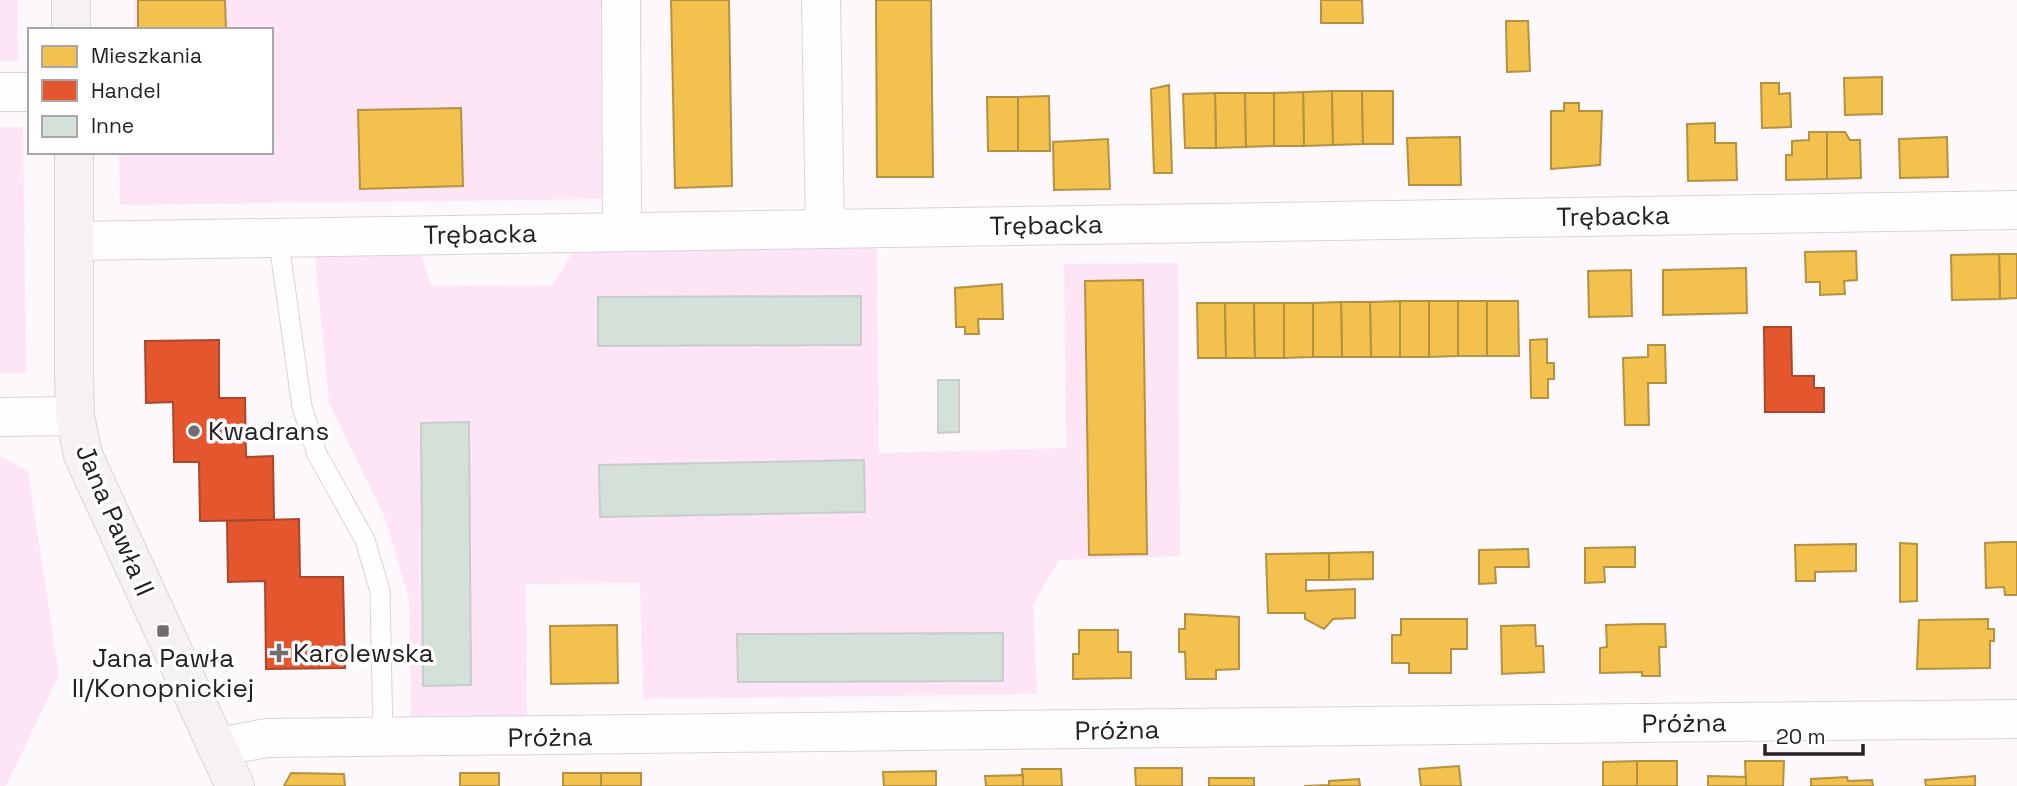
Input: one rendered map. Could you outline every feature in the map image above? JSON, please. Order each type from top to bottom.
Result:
[{"type":"street","points":[[71,0],[71,28]]},
{"type":"street","points":[[621,0],[622,232]]},
{"type":"street","points":[[821,0],[824,228]]},
{"type":"street","points":[[0,92],[28,92]]},
{"type":"street","name":"Jana Pawła II","points":[[74,154],[75,416],[83,455],[235,786]]},
{"type":"street","name":"Trębacka","points":[[76,241],[2017,209]]},
{"type":"street","points":[[0,417],[75,416]]},
{"type":"street","name":"Próżna","points":[[217,747],[267,738],[2017,719]]},
{"type":"lane","points":[[278,236],[302,407],[317,454],[365,540],[380,591],[383,738]]},
{"type":"shaded area","points":[[0,0],[17,0],[18,61],[0,61]]},
{"type":"shaded area","points":[[134,0],[603,0],[606,199],[120,205],[119,154],[273,154],[273,28],[134,28]]},
{"type":"shaded area","points":[[0,127],[23,127],[26,373],[0,373]]},
{"type":"shaded area","points":[[877,245],[879,453],[1066,448],[1064,264],[1178,263],[1180,556],[1059,560],[1033,605],[1037,694],[643,699],[640,583],[526,584],[527,720],[411,722],[409,599],[385,518],[329,403],[315,256],[422,256],[431,286],[553,285],[572,253]]},
{"type":"shaded area","points":[[0,456],[28,471],[59,675],[6,786],[0,786]]},
{"type":"building: Mieszkania","points":[[138,0],[225,0],[226,28],[138,28]]},
{"type":"building: Mieszkania","points":[[671,0],[729,0],[732,186],[675,188]]},
{"type":"building: Mieszkania","points":[[876,0],[931,0],[933,177],[877,177]]},
{"type":"building: Mieszkania","points":[[1321,0],[1362,0],[1363,23],[1321,23]]},
{"type":"building: Mieszkania","points":[[1506,21],[1528,21],[1530,71],[1507,72]]},
{"type":"building: Mieszkania","points":[[1882,77],[1882,114],[1845,115],[1844,78]]},
{"type":"building: Mieszkania","points":[[1761,83],[1779,83],[1779,94],[1790,93],[1791,127],[1762,128]]},
{"type":"building: Mieszkania","points":[[1169,85],[1172,173],[1154,173],[1151,89]]},
{"type":"building: Mieszkania","points":[[1332,91],[1333,145],[1304,146],[1303,92]]},
{"type":"building: Mieszkania","points":[[1332,91],[1362,91],[1363,144],[1333,145]]},
{"type":"building: Mieszkania","points":[[1362,91],[1393,91],[1393,144],[1363,144]]},
{"type":"building: Mieszkania","points":[[1303,92],[1304,146],[1274,146],[1274,93]]},
{"type":"building: Mieszkania","points":[[1215,93],[1245,93],[1246,147],[1216,148]]},
{"type":"building: Mieszkania","points":[[1215,93],[1216,148],[1185,148],[1183,94]]},
{"type":"building: Mieszkania","points":[[1245,93],[1274,93],[1274,146],[1246,147]]},
{"type":"building: Mieszkania","points":[[1049,96],[1050,151],[1018,151],[1018,97]]},
{"type":"building: Mieszkania","points":[[987,97],[1018,97],[1018,151],[988,151]]},
{"type":"building: Mieszkania","points":[[1564,103],[1579,103],[1579,111],[1602,111],[1600,165],[1551,169],[1551,111],[1564,111]]},
{"type":"building: Mieszkania","points":[[461,108],[463,186],[360,189],[358,110]]},
{"type":"building: Mieszkania","points":[[1715,123],[1715,143],[1736,143],[1737,180],[1688,181],[1687,124]]},
{"type":"building: Mieszkania","points":[[1809,132],[1827,132],[1827,179],[1786,180],[1786,155],[1792,155],[1792,141],[1809,140]]},
{"type":"building: Mieszkania","points":[[1827,132],[1845,132],[1850,140],[1860,140],[1861,178],[1827,179]]},
{"type":"building: Mieszkania","points":[[1460,137],[1461,185],[1409,185],[1407,138]]},
{"type":"building: Mieszkania","points":[[1947,137],[1948,177],[1900,178],[1899,139]]},
{"type":"building: Mieszkania","points":[[1108,139],[1110,189],[1054,190],[1053,142]]},
{"type":"building: Mieszkania","points":[[1856,251],[1857,280],[1844,281],[1845,294],[1820,295],[1820,282],[1806,282],[1805,252]]},
{"type":"building: Mieszkania","points":[[1999,254],[2017,254],[2017,298],[2000,299]]},
{"type":"building: Mieszkania","points":[[1999,254],[2000,299],[1952,300],[1951,255]]},
{"type":"building: Mieszkania","points":[[1746,268],[1747,313],[1663,315],[1663,270]]},
{"type":"building: Mieszkania","points":[[1631,270],[1632,316],[1589,317],[1588,271]]},
{"type":"building: Mieszkania","points":[[1143,280],[1147,554],[1089,555],[1085,281]]},
{"type":"building: Mieszkania","points":[[1002,284],[1003,319],[978,319],[979,334],[965,334],[965,327],[956,327],[955,288]]},
{"type":"building: Mieszkania","points":[[1400,301],[1400,357],[1371,357],[1370,302]]},
{"type":"building: Mieszkania","points":[[1400,301],[1429,301],[1429,357],[1400,357]]},
{"type":"building: Mieszkania","points":[[1429,301],[1458,301],[1458,356],[1429,357]]},
{"type":"building: Mieszkania","points":[[1458,301],[1487,301],[1487,356],[1458,356]]},
{"type":"building: Mieszkania","points":[[1487,301],[1518,301],[1519,356],[1487,356]]},
{"type":"building: Mieszkania","points":[[1341,302],[1370,302],[1371,357],[1342,357]]},
{"type":"building: Mieszkania","points":[[1341,302],[1342,357],[1313,357],[1313,303]]},
{"type":"building: Mieszkania","points":[[1197,303],[1225,303],[1226,358],[1198,358]]},
{"type":"building: Mieszkania","points":[[1225,303],[1254,303],[1255,358],[1226,358]]},
{"type":"building: Mieszkania","points":[[1254,303],[1284,303],[1284,358],[1255,358]]},
{"type":"building: Mieszkania","points":[[1284,303],[1313,303],[1313,357],[1284,358]]},
{"type":"building: Mieszkania","points":[[1547,339],[1547,363],[1554,363],[1554,379],[1548,379],[1548,398],[1531,398],[1530,340]]},
{"type":"building: Mieszkania","points":[[1648,345],[1665,345],[1666,383],[1648,383],[1649,425],[1625,425],[1623,358],[1648,357]]},
{"type":"building: Mieszkania","points":[[2017,542],[2017,595],[2005,595],[2004,587],[1986,588],[1985,543]]},
{"type":"building: Mieszkania","points":[[1900,543],[1917,544],[1917,601],[1900,602]]},
{"type":"building: Mieszkania","points":[[1856,544],[1856,571],[1815,572],[1815,581],[1796,581],[1795,545]]},
{"type":"building: Mieszkania","points":[[1635,547],[1635,567],[1604,567],[1605,582],[1585,583],[1585,548]]},
{"type":"building: Mieszkania","points":[[1528,549],[1529,567],[1495,567],[1496,583],[1479,584],[1479,550]]},
{"type":"building: Mieszkania","points":[[1373,552],[1373,579],[1329,580],[1329,553]]},
{"type":"building: Mieszkania","points":[[1329,553],[1329,580],[1306,580],[1306,591],[1355,589],[1355,618],[1333,619],[1324,629],[1305,619],[1305,613],[1268,613],[1266,554]]},
{"type":"building: Mieszkania","points":[[1185,614],[1239,617],[1239,669],[1216,670],[1216,679],[1186,679],[1185,652],[1179,652],[1179,629],[1185,629]]},
{"type":"building: Mieszkania","points":[[1401,619],[1467,619],[1467,649],[1451,649],[1451,673],[1409,673],[1409,663],[1392,663],[1392,635],[1401,635]]},
{"type":"building: Mieszkania","points":[[1988,619],[1988,629],[1994,629],[1994,641],[1990,641],[1990,668],[1917,669],[1919,620]]},
{"type":"building: Mieszkania","points":[[1665,624],[1666,647],[1659,647],[1660,676],[1642,676],[1642,672],[1600,673],[1600,648],[1607,647],[1606,625]]},
{"type":"building: Mieszkania","points":[[617,625],[618,683],[551,684],[550,626]]},
{"type":"building: Mieszkania","points":[[1535,625],[1536,646],[1543,646],[1544,672],[1502,674],[1501,626]]},
{"type":"building: Mieszkania","points":[[1079,630],[1118,630],[1118,652],[1131,652],[1131,678],[1073,679],[1073,654],[1079,654]]},
{"type":"building: Mieszkania","points":[[1637,761],[1677,761],[1677,786],[1637,786]]},
{"type":"building: Mieszkania","points":[[1637,761],[1637,786],[1603,786],[1603,762]]},
{"type":"building: Mieszkania","points":[[1745,761],[1784,761],[1783,786],[1746,786]]},
{"type":"building: Mieszkania","points":[[1459,766],[1461,786],[1421,786],[1419,769]]},
{"type":"building: Mieszkania","points":[[1135,768],[1182,768],[1182,786],[1136,786]]},
{"type":"building: Mieszkania","points":[[1022,769],[1061,769],[1062,786],[1023,786]]},
{"type":"building: Mieszkania","points":[[936,771],[936,786],[884,786],[883,772]]},
{"type":"building: Mieszkania","points":[[291,773],[344,774],[345,786],[284,786]]},
{"type":"building: Mieszkania","points":[[460,773],[499,773],[499,786],[460,786]]},
{"type":"building: Mieszkania","points":[[563,773],[601,773],[601,786],[563,786]]},
{"type":"building: Mieszkania","points":[[601,773],[641,773],[641,786],[601,786]]},
{"type":"building: Mieszkania","points":[[1023,775],[1023,786],[986,786],[985,776]]},
{"type":"building: Mieszkania","points":[[1708,776],[1746,777],[1746,786],[1708,786]]},
{"type":"building: Mieszkania","points":[[1975,776],[1975,786],[1926,786],[1925,780]]},
{"type":"building: Mieszkania","points":[[1847,777],[1848,781],[1872,780],[1873,786],[1811,786],[1811,779]]},
{"type":"building: Mieszkania","points":[[1209,778],[1254,778],[1254,786],[1209,786]]},
{"type":"building: Mieszkania","points":[[1359,779],[1360,786],[1304,786],[1329,785],[1329,781]]},
{"type":"building: Handel","points":[[1764,327],[1791,327],[1792,376],[1814,376],[1814,388],[1824,388],[1824,412],[1765,412]]},
{"type":"building: Handel","points":[[219,340],[219,398],[245,398],[246,457],[273,456],[274,520],[200,521],[199,462],[174,462],[173,402],[146,403],[145,341]]},
{"type":"building: Handel","points":[[299,519],[300,577],[343,577],[345,668],[266,669],[265,581],[228,582],[227,521]]},
{"type":"building: Inne","points":[[861,296],[861,345],[598,346],[598,297]]},
{"type":"building: Inne","points":[[938,380],[959,380],[959,432],[938,433]]},
{"type":"building: Inne","points":[[469,422],[471,685],[423,686],[421,423]]},
{"type":"building: Inne","points":[[864,460],[865,512],[600,517],[599,465]]},
{"type":"building: Inne","points":[[1003,633],[1003,681],[738,682],[737,634]]},
{"type":"place","name":"Kwadrans","points":[[194,431]]},
{"type":"place","name":"Jana Pawła II/Konopnickiej","points":[[163,631]]},
{"type":"place","name":"Karolewska","points":[[279,653]]}]
